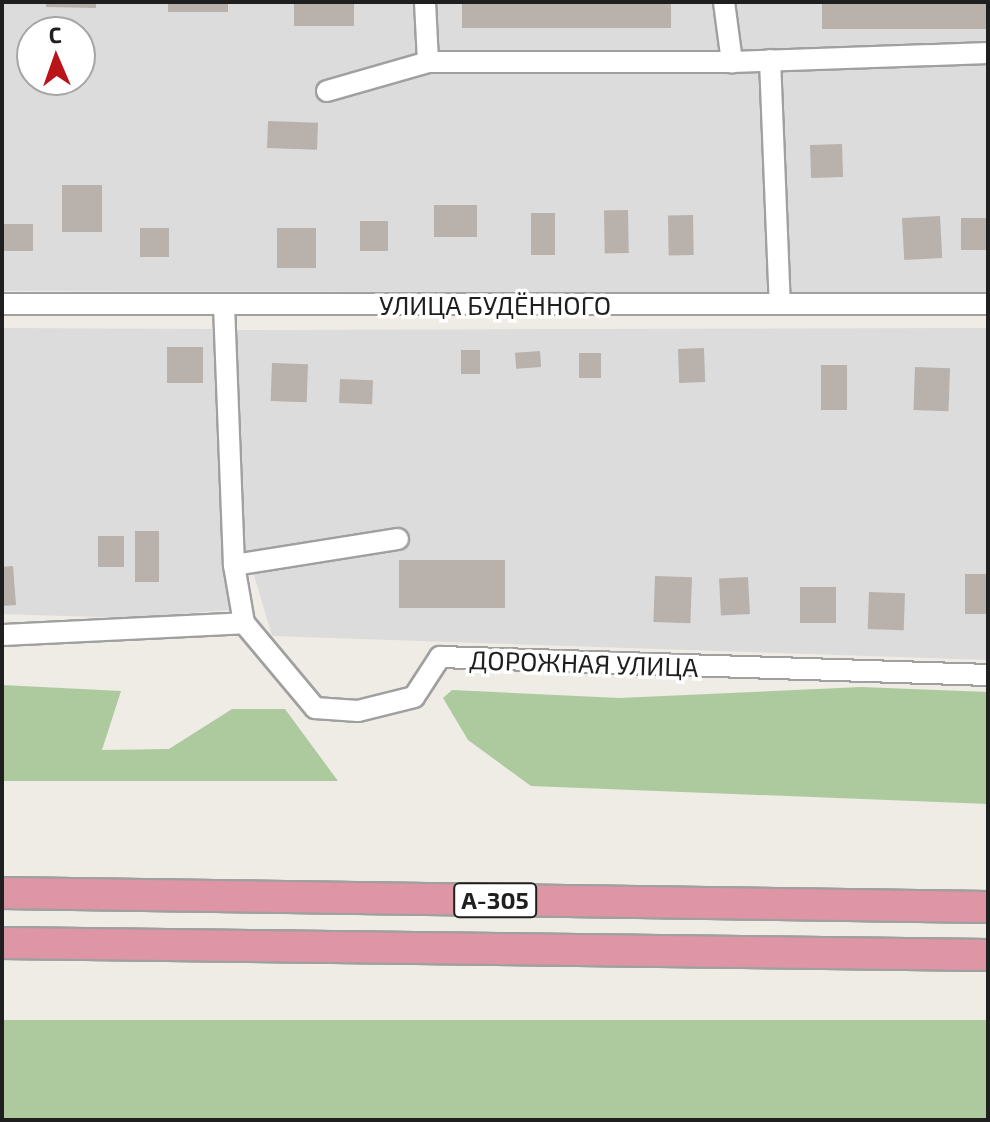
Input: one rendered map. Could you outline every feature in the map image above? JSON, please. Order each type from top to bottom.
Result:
[{"type":"highway","name":"А-305","points":[[2,893],[988,907]]},
{"type":"highway","name":"А-305","points":[[2,943],[988,955]]},
{"type":"street","points":[[425,2],[428,62]]},
{"type":"street","points":[[724,2],[732,62]]},
{"type":"street","points":[[327,91],[428,62],[732,62],[988,53]]},
{"type":"street","points":[[770,60],[780,304]]},
{"type":"street","name":"УЛИЦА БУДЁННОГО","points":[[2,304],[988,304]]},
{"type":"street","points":[[2,635],[244,623],[234,565],[224,305]]},
{"type":"street","points":[[234,565],[398,539]]},
{"type":"street","name":"ДОРОЖНАЯ УЛИЦА","points":[[244,623],[315,708],[344,710],[414,697],[440,657],[988,675]]},
{"type":"shaded area","points":[[2,2],[988,2],[988,293],[2,291]]},
{"type":"shaded area","points":[[2,328],[215,329],[229,610],[129,618],[2,614]]},
{"type":"shaded area","points":[[988,328],[988,660],[272,636],[243,538],[234,330]]},
{"type":"green space","points":[[2,685],[121,691],[102,750],[169,749],[232,709],[285,709],[338,781],[2,781]]},
{"type":"green space","points":[[861,687],[988,692],[988,804],[531,786],[468,740],[443,698],[452,690],[619,698]]},
{"type":"green space","points":[[2,1020],[988,1020],[988,1120],[2,1120]]},
{"type":"building","points":[[46,2],[96,2],[96,8],[46,7]]},
{"type":"building","points":[[168,2],[228,2],[228,12],[168,12]]},
{"type":"building","points":[[294,2],[354,2],[354,26],[294,26]]},
{"type":"building","points":[[462,2],[671,2],[671,28],[462,28]]},
{"type":"building","points":[[822,2],[988,2],[988,29],[822,29]]},
{"type":"building","points":[[268,121],[318,123],[317,150],[267,148]]},
{"type":"building","points":[[842,144],[843,177],[811,178],[810,145]]},
{"type":"building","points":[[62,185],[102,185],[102,232],[62,232]]},
{"type":"building","points":[[434,205],[477,205],[477,237],[434,237]]},
{"type":"building","points":[[604,210],[628,210],[629,253],[605,253]]},
{"type":"building","points":[[531,213],[555,213],[555,255],[531,255]]},
{"type":"building","points":[[668,215],[693,215],[694,255],[669,255]]},
{"type":"building","points":[[940,216],[942,258],[904,260],[902,218]]},
{"type":"building","points":[[961,218],[988,218],[988,250],[961,250]]},
{"type":"building","points":[[360,221],[388,221],[388,251],[360,251]]},
{"type":"building","points":[[2,224],[33,224],[33,251],[2,251]]},
{"type":"building","points":[[140,228],[169,228],[169,257],[140,257]]},
{"type":"building","points":[[277,228],[316,228],[316,268],[277,268]]},
{"type":"building","points":[[167,347],[203,347],[203,383],[167,383]]},
{"type":"building","points":[[704,348],[705,382],[679,383],[678,349]]},
{"type":"building","points":[[461,350],[480,350],[480,374],[461,374]]},
{"type":"building","points":[[540,351],[541,367],[516,369],[515,353]]},
{"type":"building","points":[[579,353],[601,353],[601,378],[579,378]]},
{"type":"building","points":[[272,363],[308,364],[307,402],[271,401]]},
{"type":"building","points":[[821,365],[847,365],[847,410],[821,410]]},
{"type":"building","points":[[915,367],[950,368],[948,411],[913,410]]},
{"type":"building","points":[[340,379],[373,380],[372,404],[339,403]]},
{"type":"building","points":[[135,531],[159,531],[159,582],[135,582]]},
{"type":"building","points":[[98,536],[124,536],[124,567],[98,567]]},
{"type":"building","points":[[399,560],[505,560],[505,608],[399,608]]},
{"type":"building","points":[[13,566],[16,605],[2,606],[2,567]]},
{"type":"building","points":[[965,574],[988,574],[988,614],[965,614]]},
{"type":"building","points":[[655,576],[692,577],[690,623],[653,622]]},
{"type":"building","points":[[748,577],[750,614],[721,615],[719,579]]},
{"type":"building","points":[[800,587],[836,587],[836,623],[800,623]]},
{"type":"building","points":[[869,592],[905,593],[904,630],[868,629]]}]
